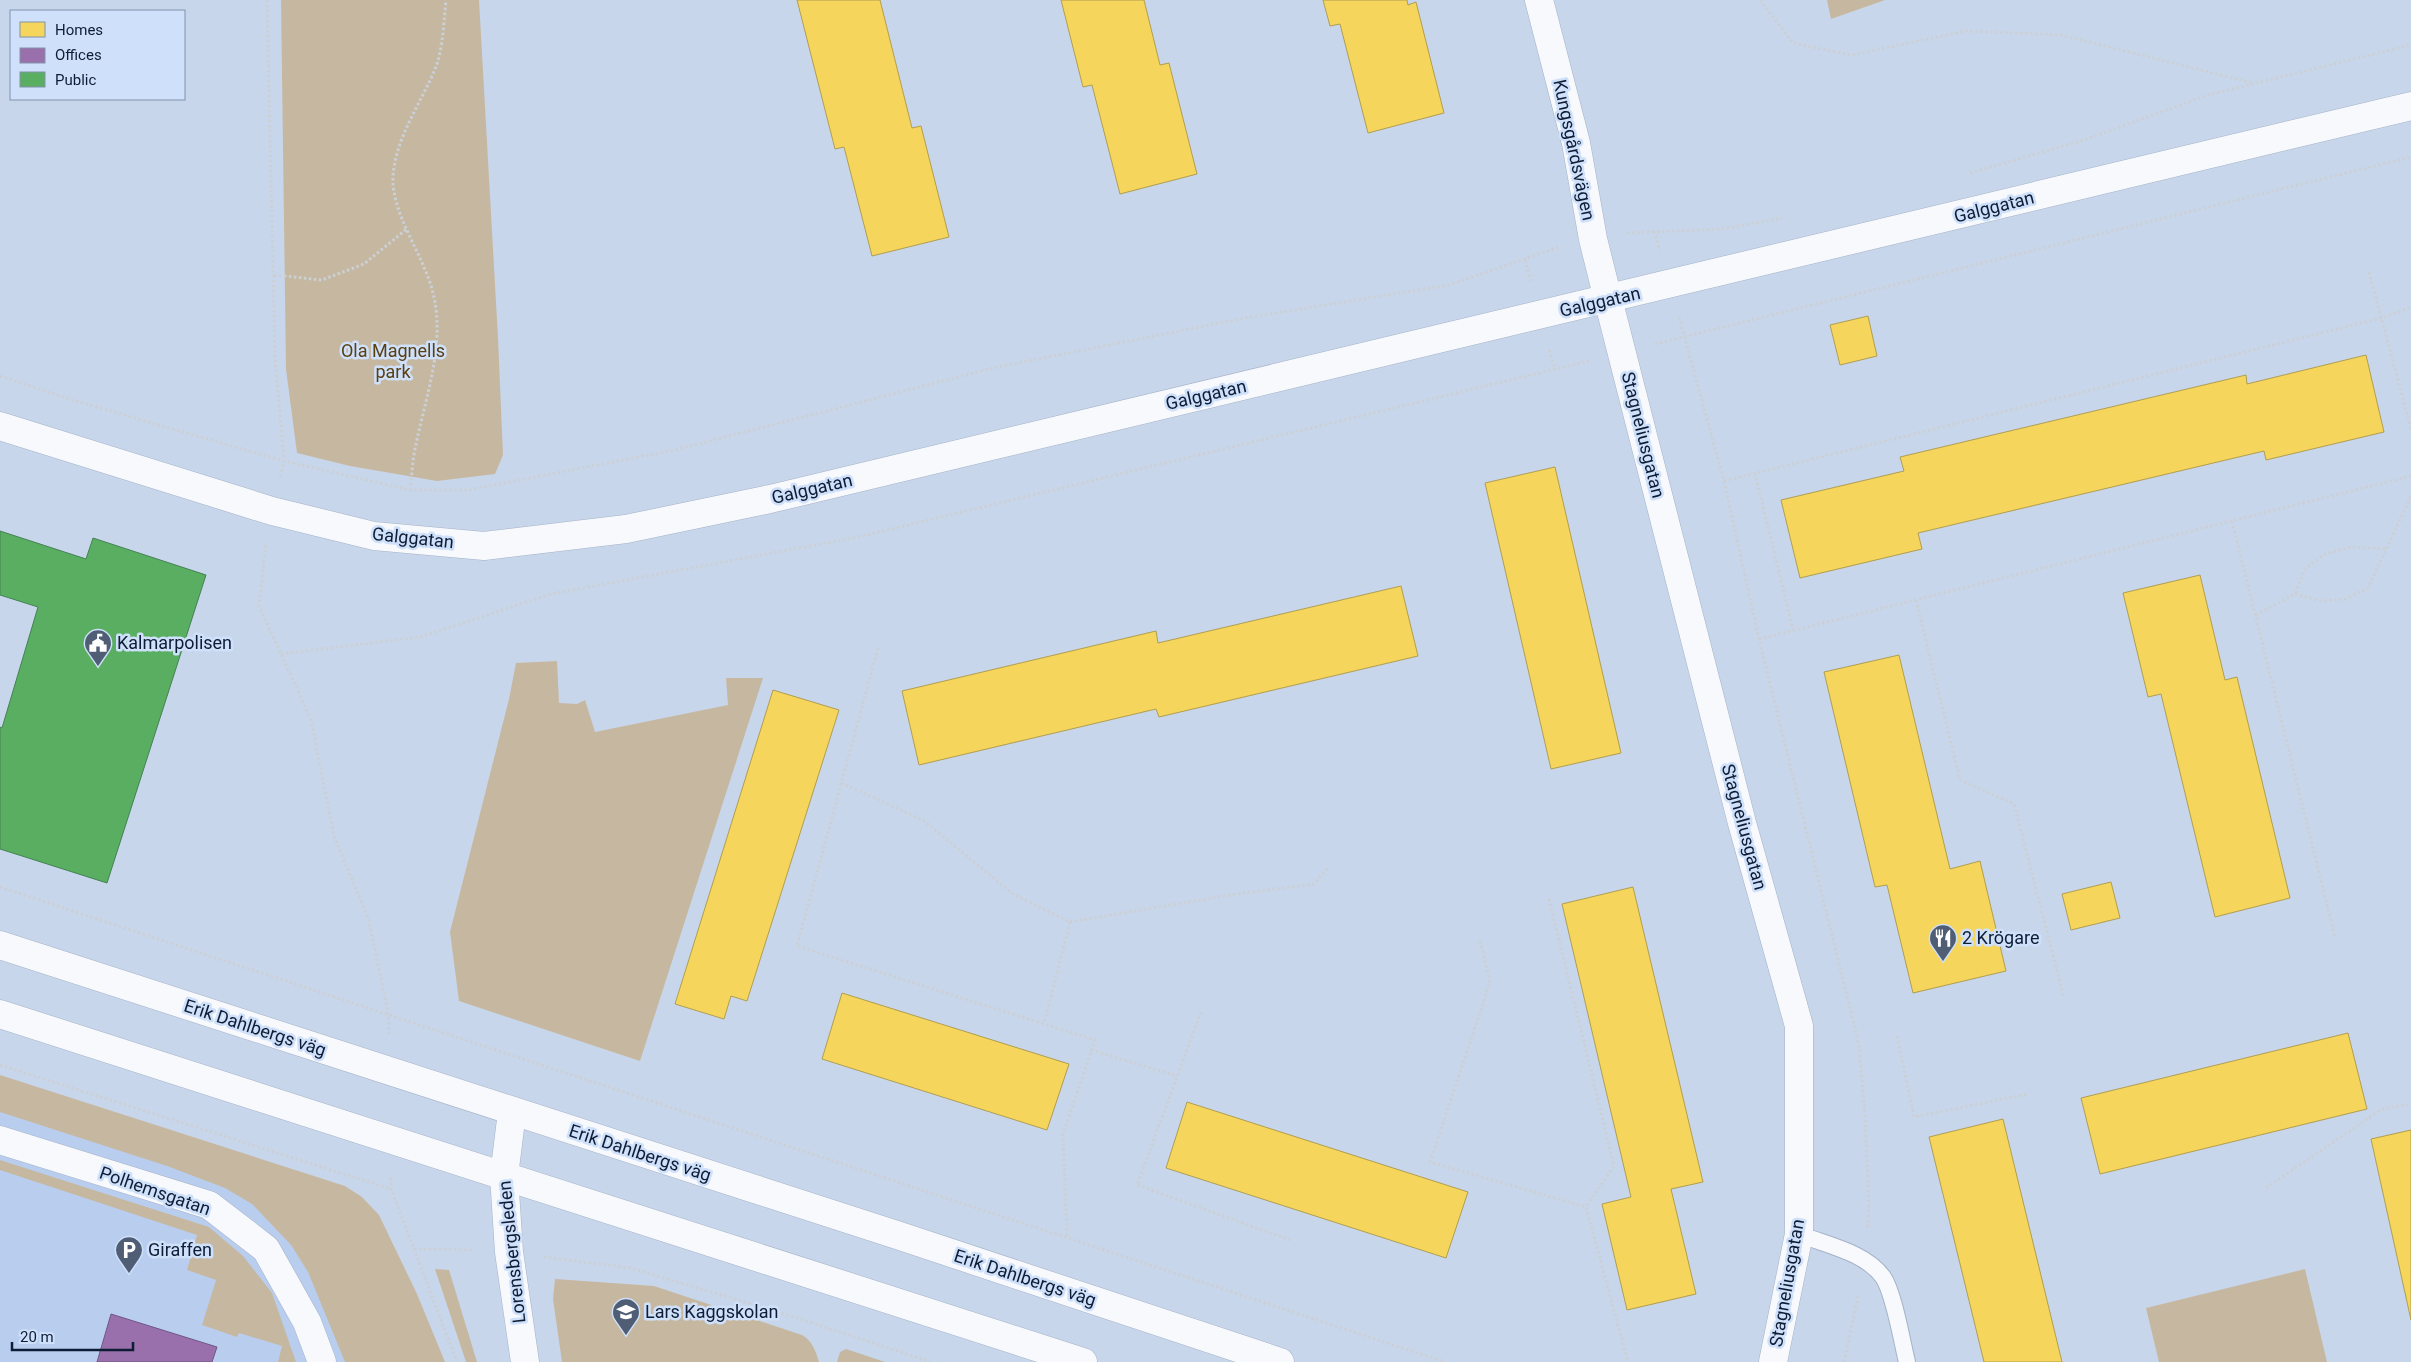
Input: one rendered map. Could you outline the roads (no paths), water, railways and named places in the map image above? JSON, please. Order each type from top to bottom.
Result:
[{"type":"street","name":"Kungsgårdsvägen","points":[[1539,0],[1576,144],[1593,239],[1608,300]]},
{"type":"street","name":"Galggatan","points":[[0,426],[272,511],[374,536],[484,546],[626,529],[789,495],[2411,106]]},
{"type":"street","name":"Stagneliusgatan","points":[[1608,300],[1739,813],[1798,1026],[1798,1234],[1773,1362]]},
{"type":"street","name":"Erik Dahlbergs väg","points":[[0,945],[900,1236],[1280,1362]]},
{"type":"street","points":[[0,1014],[1083,1362]]},
{"type":"street","name":"Lorensbergsleden","points":[[512,1112],[504,1176],[509,1252],[525,1362]]},
{"type":"street","name":"Polhemsgatan","points":[[0,1140],[208,1205],[266,1249],[307,1322],[322,1362]]},
{"type":"lane","points":[[1798,1234],[1865,1261],[1883,1278],[1894,1306],[1907,1362]]},
{"type":"place","name":"Kalmarpolisen","points":[[98,667]]},
{"type":"place","name":"2 Krögare","points":[[1943,962]]},
{"type":"place","name":"Giraffen","points":[[129,1274]]},
{"type":"place","name":"Lars Kaggskolan","points":[[626,1336]]},
{"type":"park label","name":"Ola Magnells park","points":[[393,361]]}]
